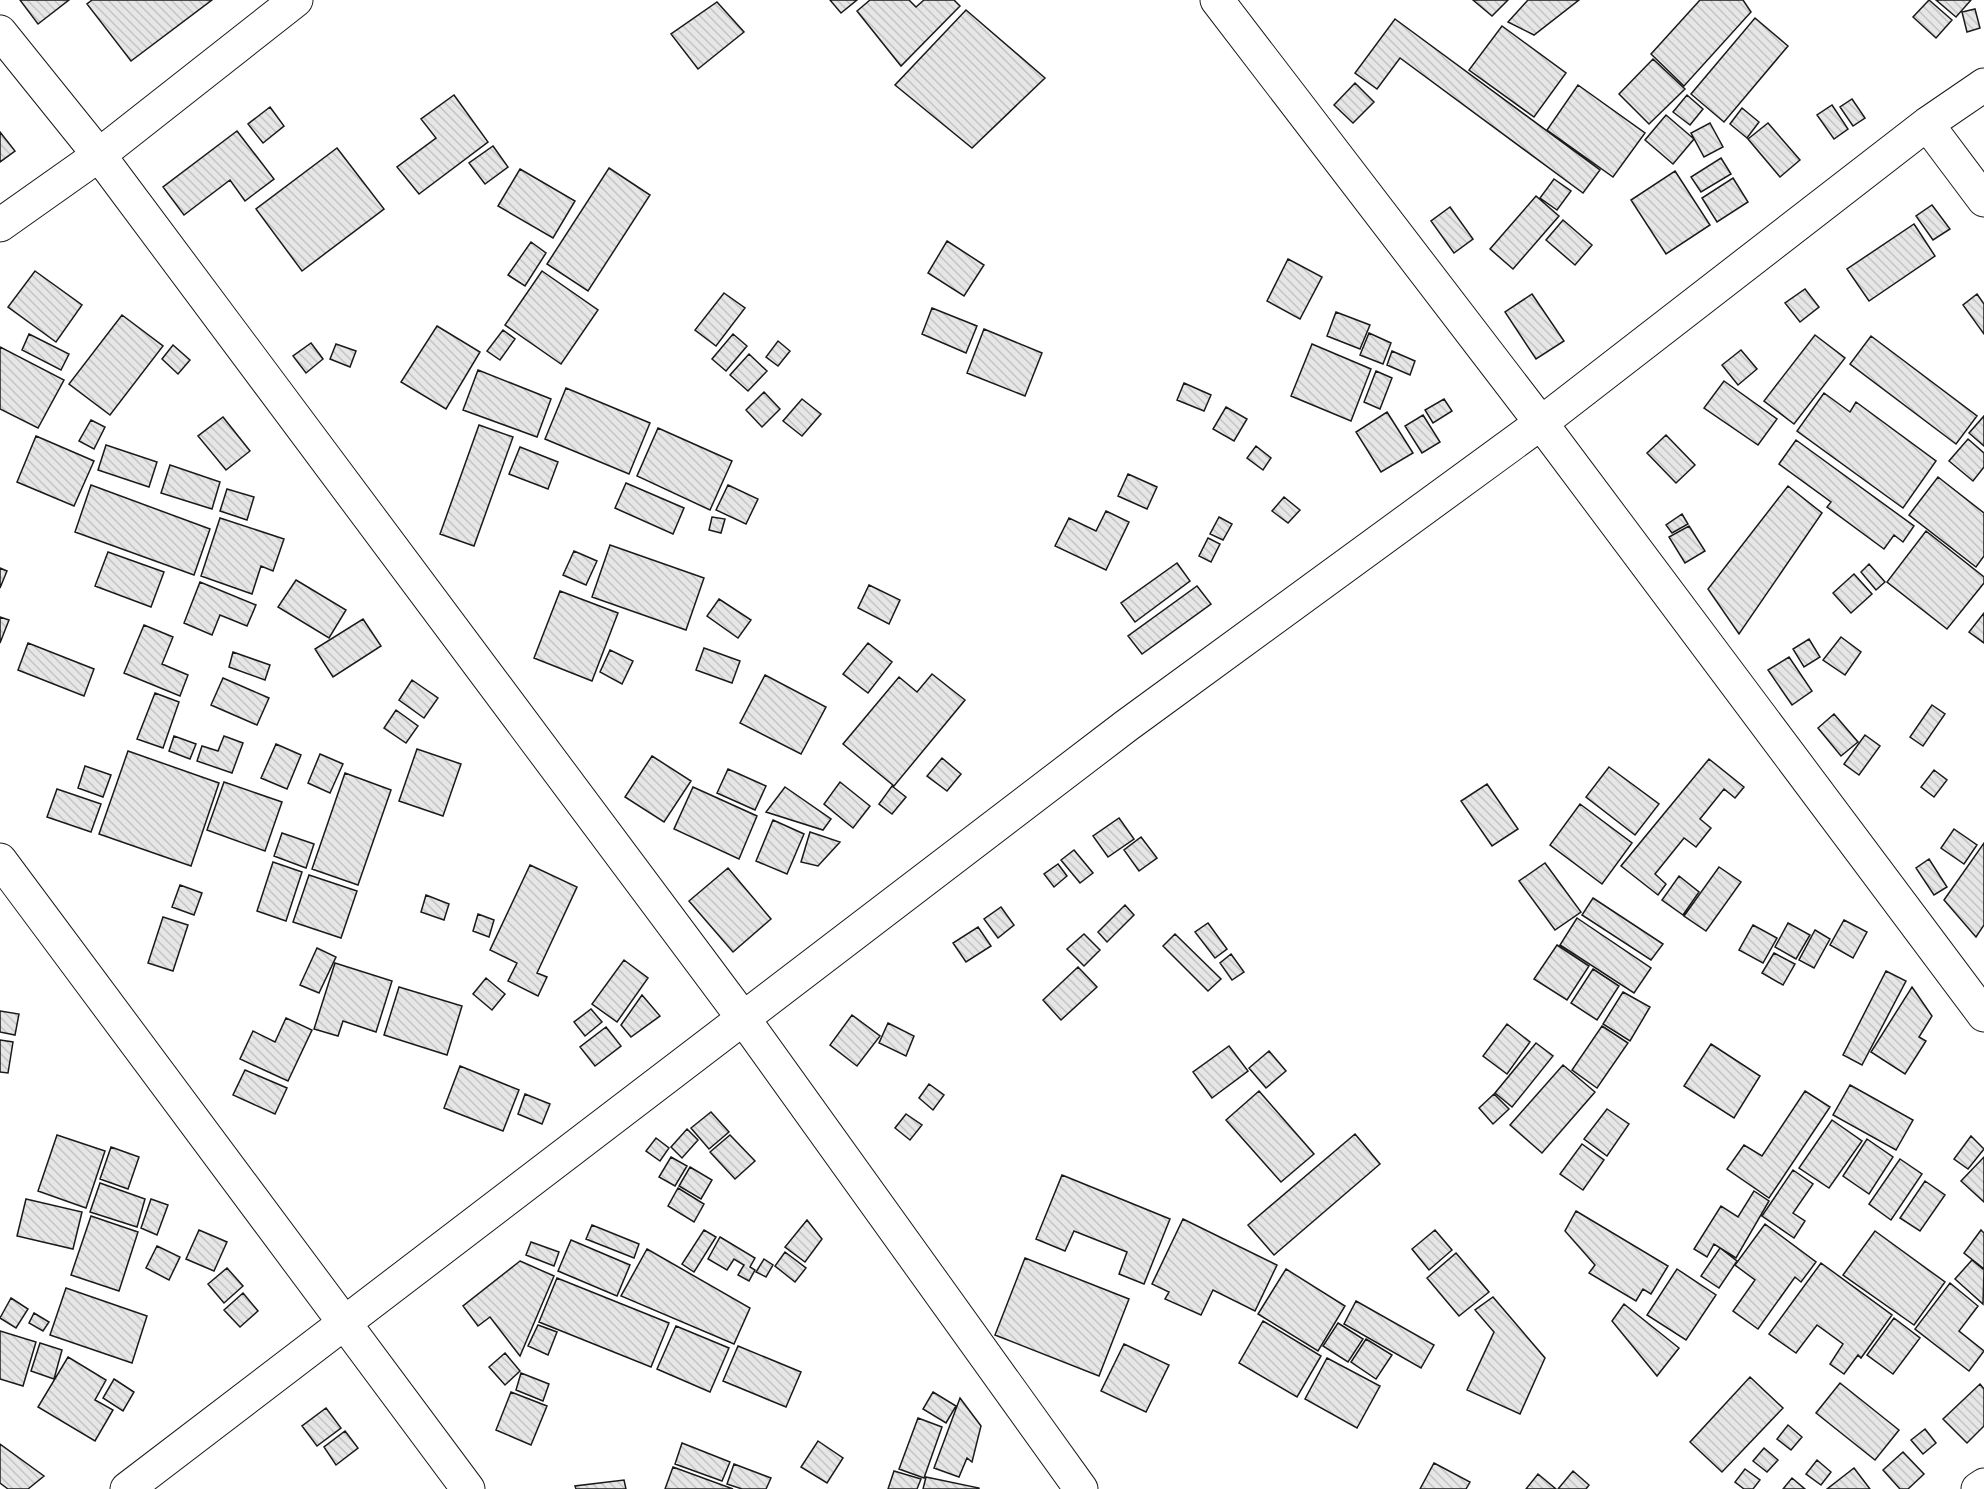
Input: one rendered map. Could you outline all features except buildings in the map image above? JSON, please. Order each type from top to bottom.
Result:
[{"type":"street","points":[[0,225],[99,155],[296,0]]},
{"type":"street","points":[[1217,0],[1541,423],[1984,1015]]},
{"type":"street","points":[[0,32],[99,155],[743,1018],[1081,1489]]},
{"type":"street","points":[[127,1489],[1126,726],[1541,423],[1927,124],[1984,85]]},
{"type":"street","points":[[1927,124],[1984,200]]},
{"type":"street","points":[[0,860],[468,1489]]},
{"type":"street","points":[[1978,1489],[1984,1485]]}]
